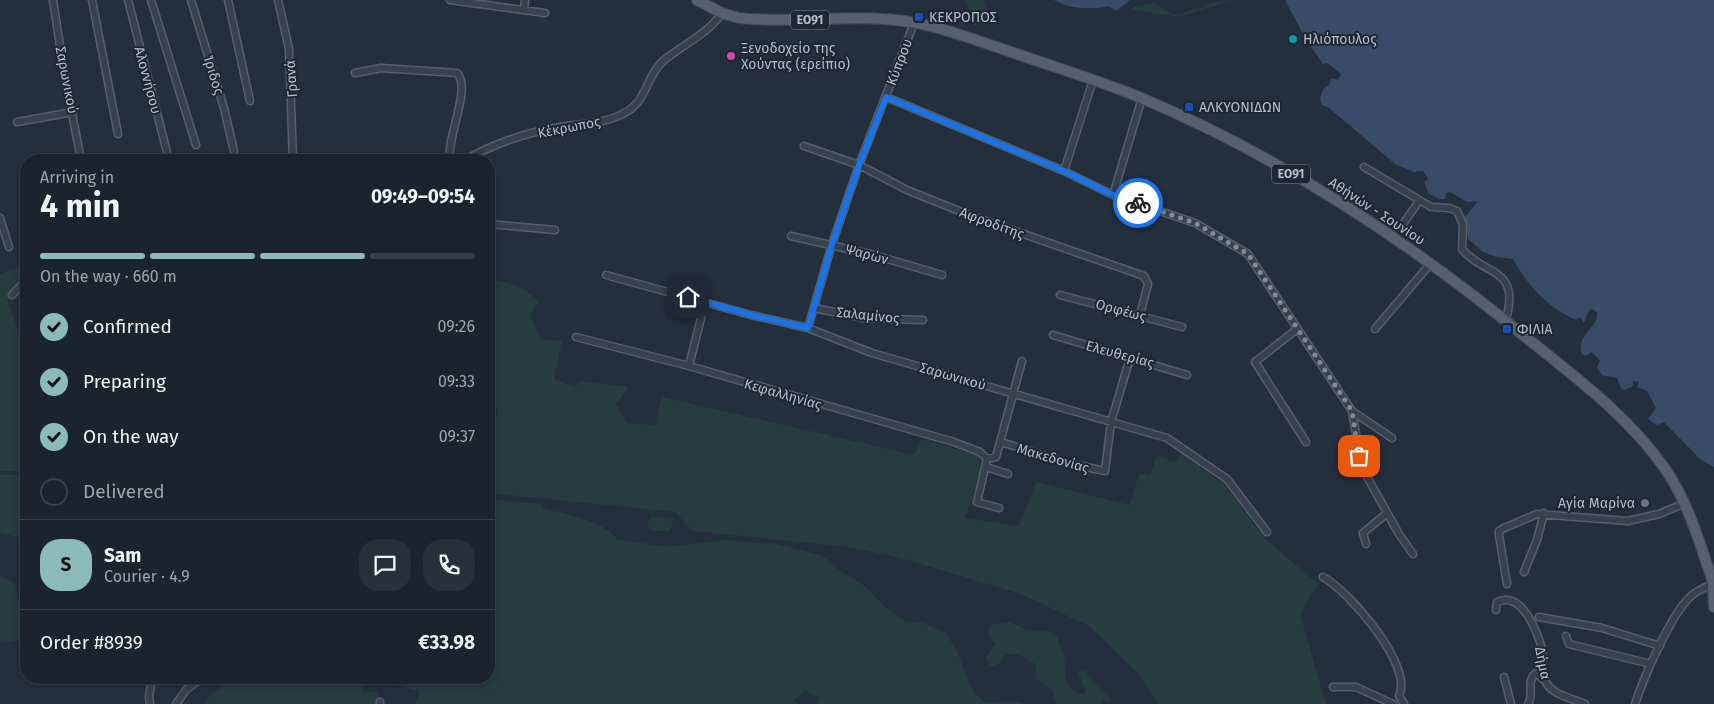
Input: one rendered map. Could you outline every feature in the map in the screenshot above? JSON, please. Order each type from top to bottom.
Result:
[{"type":"main road","name":"Αθήνών - Σουνίου","points":[[697,0],[722,14],[751,19],[879,20],[914,23],[954,33],[1142,98],[1257,155],[1306,182],[1376,225],[1506,319],[1619,416],[1658,459],[1686,503],[1714,584],[1714,607]]},
{"type":"street","name":"Σαρωνικού","points":[[53,0],[64,72],[80,154]]},
{"type":"street","points":[[92,0],[118,134]]},
{"type":"street","name":"Αλοννήσου","points":[[128,0],[167,154]]},
{"type":"street","name":"Αλοννήσου","points":[[150,0],[196,145]]},
{"type":"street","name":"Ίριδος","points":[[191,0],[224,108],[234,151]]},
{"type":"street","points":[[228,0],[250,101]]},
{"type":"street","name":"Γρανά","points":[[278,0],[289,56],[293,154]]},
{"type":"street","points":[[450,0],[545,12]]},
{"type":"street","points":[[524,10],[525,0]]},
{"type":"street","name":"Κέκρωπος","points":[[477,154],[503,141],[555,128],[592,124],[626,112],[642,96],[658,65],[714,25],[722,14]]},
{"type":"street","name":"Κύπρου","points":[[808,328],[832,244],[859,165],[914,23]]},
{"type":"street","points":[[355,73],[380,68],[457,72],[462,79],[461,98],[451,136],[450,154]]},
{"type":"street","points":[[1064,171],[1093,80]]},
{"type":"street","points":[[886,97],[1064,171],[1113,195],[1195,223],[1240,248],[1248,254],[1352,411],[1392,438]]},
{"type":"street","points":[[1113,195],[1142,98]]},
{"type":"street","points":[[16,122],[73,112]]},
{"type":"street","name":"Αφροδίτης","points":[[804,146],[859,165],[907,190],[969,215],[1144,276],[1148,284],[1140,315]]},
{"type":"street","points":[[1364,167],[1419,201],[1434,208],[1454,209],[1460,215],[1463,224],[1462,249],[1498,274],[1507,287],[1510,304],[1506,319]]},
{"type":"street","points":[[1401,228],[1419,201]]},
{"type":"street","points":[[0,218],[9,247]]},
{"type":"street","points":[[495,225],[555,230]]},
{"type":"street","name":"Ψαρών","points":[[791,236],[832,244],[942,275]]},
{"type":"street","points":[[1376,329],[1431,263]]},
{"type":"street","name":"Σαρωνικού","points":[[606,275],[808,328],[872,353],[1154,434],[1180,445],[1227,479],[1267,532]]},
{"type":"street","points":[[12,295],[20,286]]},
{"type":"street","name":"Ορφέως","points":[[1060,295],[1182,327]]},
{"type":"street","points":[[689,366],[705,302]]},
{"type":"street","name":"Σαλαμίνος","points":[[814,308],[864,318],[923,320]]},
{"type":"street","points":[[1297,329],[1255,362],[1306,442]]},
{"type":"street","name":"Ελευθερίας","points":[[1053,335],[1187,374]]},
{"type":"street","name":"Κεφαλληνίας","points":[[576,338],[689,366],[954,442],[980,452],[986,463],[1008,474]]},
{"type":"street","points":[[1111,422],[1130,358]]},
{"type":"street","points":[[999,508],[976,502],[986,463],[996,457],[1001,442],[1022,361]]},
{"type":"street","points":[[1352,411],[1362,468],[1386,514],[1413,554]]},
{"type":"street","name":"Μακεδονίας","points":[[1001,442],[1078,466],[1105,471],[1111,422]]},
{"type":"street","points":[[1507,584],[1499,531],[1544,513],[1628,521],[1659,514],[1686,503]]},
{"type":"street","points":[[1524,572],[1537,540],[1544,513]]},
{"type":"street","points":[[1366,544],[1363,533],[1386,514]]},
{"type":"street","points":[[1323,578],[1333,582],[1357,605],[1388,646],[1397,670],[1401,692],[1399,696],[1404,704]]},
{"type":"street","points":[[1636,704],[1643,677],[1689,598],[1714,584]]},
{"type":"street","name":"Δήμα","points":[[1496,610],[1497,602],[1506,600],[1518,604],[1525,612],[1540,642],[1545,681],[1554,691],[1585,704]]},
{"type":"street","points":[[1539,617],[1602,628],[1660,646]]},
{"type":"street","points":[[1566,636],[1569,644],[1651,664]]},
{"type":"street","points":[[1528,704],[1531,697],[1529,682],[1532,676],[1536,673],[1545,681]]},
{"type":"street","points":[[1504,676],[1511,704]]},
{"type":"street","points":[[150,704],[151,684]]},
{"type":"street","points":[[176,704],[186,690],[194,684]]},
{"type":"street","points":[[1332,687],[1356,687],[1393,704]]},
{"type":"green space","points":[[966,0],[983,0],[990,21],[974,26]]},
{"type":"green space","points":[[1233,0],[1179,17],[1132,10],[1133,7],[1155,3],[1173,14],[1177,14],[1194,8],[1200,9],[1205,4]]},
{"type":"green space","points":[[20,266],[20,283],[7,299],[20,336],[20,471],[0,471],[0,274]]},
{"type":"green space","points":[[495,280],[516,286],[539,301],[530,316],[541,339],[562,341],[554,379],[575,388],[580,381],[629,387],[616,404],[627,423],[655,425],[662,397],[914,455],[921,439],[977,455],[982,467],[965,518],[1019,526],[1036,482],[1130,505],[1139,474],[1150,476],[1157,456],[1174,462],[1182,453],[1227,487],[1265,539],[1318,584],[1300,614],[1326,704],[1158,704],[1137,672],[1089,626],[1021,594],[901,558],[849,547],[693,531],[675,512],[495,494],[495,418],[498,416],[496,406]]},
{"type":"green space","points":[[0,475],[20,475],[20,538],[0,532]]},
{"type":"green space","points":[[495,500],[540,504],[545,509],[574,516],[603,527],[617,539],[667,547],[723,540],[777,544],[823,556],[839,570],[866,587],[884,606],[905,621],[923,623],[946,633],[956,650],[974,693],[984,702],[1015,701],[1024,704],[817,704],[820,697],[805,691],[794,701],[798,704],[415,704],[420,692],[394,684],[495,684]]},
{"type":"green space","points":[[652,516],[674,518],[670,531],[653,531],[648,526],[648,520]]},
{"type":"green space","points":[[0,575],[15,584],[20,607],[20,632],[19,640],[0,643]]},
{"type":"green space","points":[[1009,622],[1028,630],[1050,631],[1052,635],[1058,637],[1064,655],[1067,683],[1074,692],[1083,694],[1086,691],[1078,673],[1083,670],[1109,696],[1111,701],[1102,701],[1101,704],[1056,704],[1052,690],[1035,678],[1036,666],[1034,663],[1018,655],[1006,654],[1000,663],[990,667],[986,657],[996,644],[989,637],[988,628],[992,624]]},
{"type":"green space","points":[[224,684],[363,684],[362,691],[379,693],[377,704],[206,704],[210,694],[217,691]]},
{"type":"water","points":[[1054,0],[1130,0],[1116,11],[1109,6],[1081,8]]},
{"type":"water","points":[[1285,0],[1714,0],[1714,467],[1700,459],[1664,422],[1657,425],[1648,419],[1656,408],[1647,391],[1637,387],[1639,382],[1633,381],[1633,386],[1625,390],[1621,388],[1617,378],[1602,375],[1597,368],[1600,360],[1591,352],[1586,356],[1582,354],[1581,347],[1584,336],[1595,322],[1597,312],[1592,309],[1589,310],[1584,323],[1580,317],[1576,320],[1566,315],[1539,295],[1513,259],[1497,257],[1483,252],[1468,239],[1465,217],[1478,201],[1467,202],[1450,192],[1446,193],[1445,199],[1429,194],[1424,182],[1428,179],[1423,171],[1414,172],[1395,164],[1328,107],[1322,105],[1320,99],[1323,90],[1330,84],[1331,78],[1338,80],[1341,74],[1327,63],[1323,64],[1306,40]]},
{"type":"way so far","points":[[1138,203],[1195,223],[1214,232],[1248,254],[1352,411],[1359,456]]},
{"type":"place","name":"ΚΕΚΡΟΠΟΣ","points":[[919,17]]},
{"type":"place","name":"Ηλιόπουλος","points":[[1293,39]]},
{"type":"place","name":"Ξενοδοχείο της Χούντας (ερείπιο)","points":[[731,56]]},
{"type":"place","name":"ΑΛΚΥΟΝΙΔΩΝ","points":[[1189,107]]},
{"type":"place","name":"ΦΙΛΙΑ","points":[[1507,329]]},
{"type":"place","name":"Αγία Μαρίνα","points":[[1645,503]]},
{"type":"route","points":[[688,297],[751,315],[808,328],[832,244],[859,165],[886,97],[1064,171],[1113,195],[1138,203]]}]
